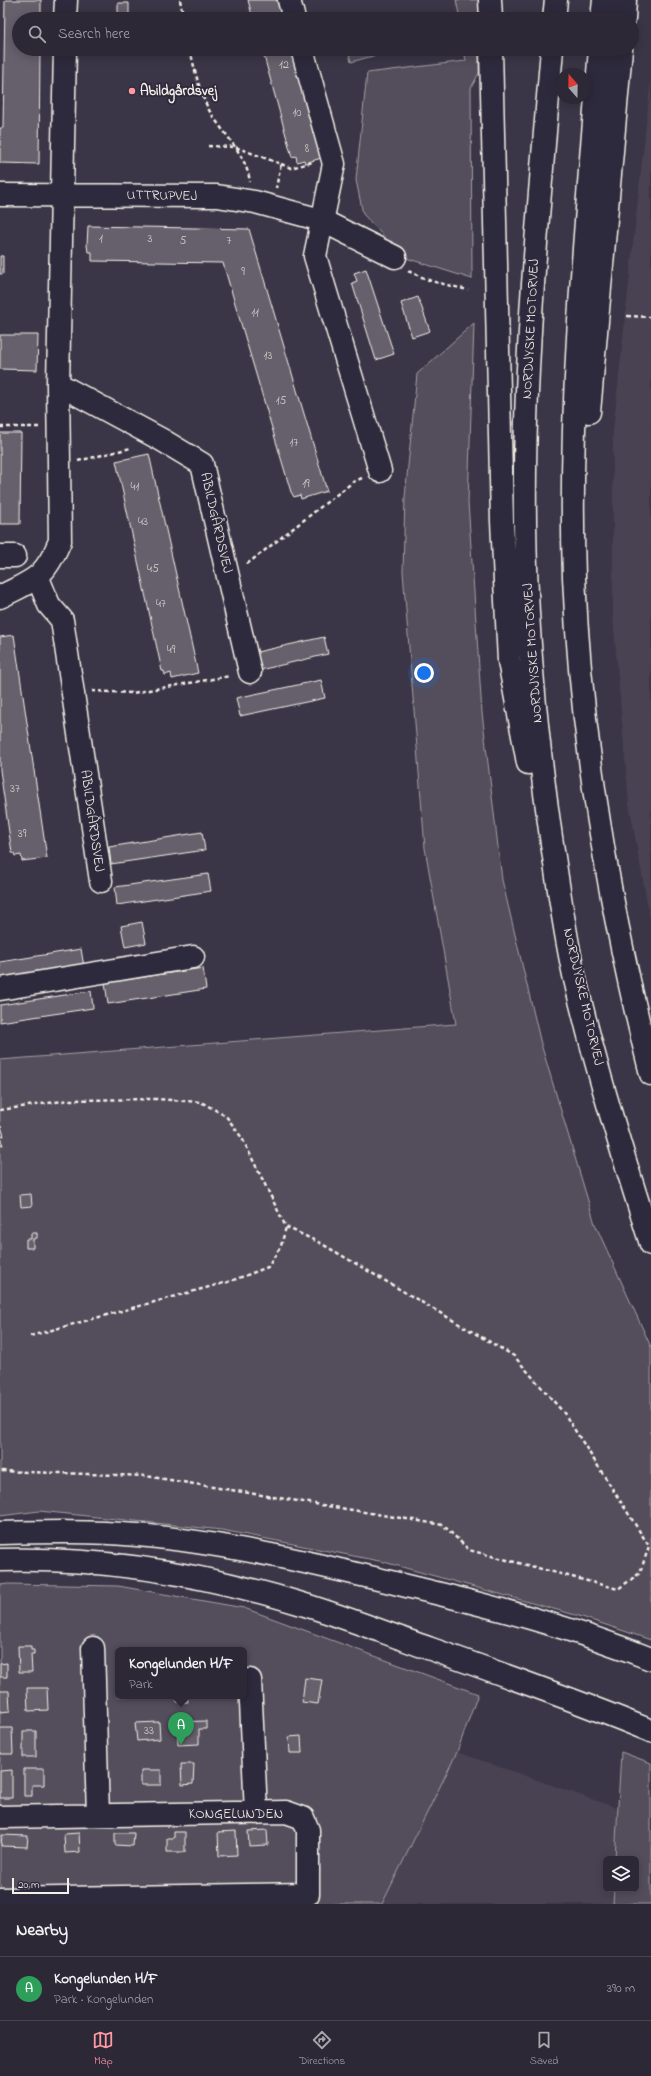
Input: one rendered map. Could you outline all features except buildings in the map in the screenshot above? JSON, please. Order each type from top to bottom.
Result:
[{"type":"main road","points":[[65,12],[66,0]]},
{"type":"main road","points":[[288,0],[292,12]]},
{"type":"main road","points":[[490,0],[491,12]]},
{"type":"main road","points":[[555,12],[556,0]]},
{"type":"main road","points":[[603,12],[604,0]]},
{"type":"main road","points":[[624,12],[625,0]]},
{"type":"main road","points":[[0,597],[38,578],[51,562],[60,541],[58,384],[65,56]]},
{"type":"main road","points":[[304,56],[334,164],[321,220],[315,256],[380,471]]},
{"type":"main road","points":[[491,56],[502,521],[509,661],[529,769],[557,875]]},
{"type":"main road","name":"NORDJYSKE MOTORVEJ","points":[[551,56],[532,295],[526,394],[525,524],[532,659],[541,766],[574,975],[621,1150],[651,1244]]},
{"type":"main road","points":[[599,56],[578,326],[574,451],[574,576],[580,676],[588,750],[605,862],[630,990],[651,1074]]},
{"type":"main road","points":[[574,576],[620,56]]},
{"type":"main road","name":"UTTRUPVEJ","points":[[0,195],[61,194],[217,196],[249,201],[321,220],[395,257]]},
{"type":"main road","name":"ABILDGÅRDSVEJ","points":[[58,384],[162,440],[202,464],[250,672]]},
{"type":"main road","name":"ABILDGÅRDSVEJ","points":[[38,578],[49,605],[62,620],[74,691],[101,882]]},
{"type":"main road","points":[[0,989],[193,957]]},
{"type":"main road","points":[[0,1533],[65,1531],[137,1534],[208,1543],[323,1565],[460,1598],[614,1644],[651,1660]]},
{"type":"main road","points":[[0,1560],[43,1559],[118,1564],[211,1580],[302,1604],[585,1704],[651,1731]]},
{"type":"main road","points":[[93,1648],[98,1815]]},
{"type":"main road","points":[[250,1680],[256,1812]]},
{"type":"main road","name":"KONGELUNDEN","points":[[0,1817],[286,1812],[303,1818],[308,1830],[308,1894],[0,1899]]},
{"type":"path","points":[[180,0],[183,12]]},
{"type":"path","points":[[192,56],[200,91],[210,112],[235,147],[245,165],[249,178],[249,201]]},
{"type":"path","points":[[177,89],[200,91]]},
{"type":"path","points":[[208,146],[235,147],[291,168],[332,156]]},
{"type":"path","points":[[272,206],[281,164]]},
{"type":"path","points":[[395,257],[402,269],[430,281],[468,290]]},
{"type":"path","points":[[627,316],[651,317]]},
{"type":"path","points":[[0,427],[58,428]]},
{"type":"path","points":[[58,466],[132,447]]},
{"type":"path","points":[[228,575],[244,566],[353,482],[380,471]]},
{"type":"path","points":[[74,691],[132,693],[250,672]]},
{"type":"path","points":[[0,1110],[69,1100],[157,1099],[201,1102],[226,1116],[242,1138],[286,1227],[282,1246],[268,1267],[231,1281],[30,1336]]},
{"type":"path","points":[[0,1471],[146,1476],[443,1525],[469,1550],[618,1589],[640,1573],[648,1546],[564,1413],[514,1356],[322,1244],[286,1227]]},
{"type":"shaded area","points":[[456,0],[479,0],[479,12],[459,12]]},
{"type":"shaded area","points":[[350,56],[373,56],[351,62]]},
{"type":"shaded area","points":[[465,56],[479,56],[479,73],[471,88],[472,279],[403,257],[363,214],[356,180],[367,73],[466,61]]},
{"type":"shaded area","points":[[651,78],[651,923],[629,804],[613,617],[613,432]]},
{"type":"shaded area","points":[[474,323],[468,502],[482,713],[502,880],[541,1044],[595,1224],[651,1347],[651,1640],[579,1616],[384,1562],[222,1530],[39,1511],[0,1516],[0,1060],[456,1024],[425,848],[403,572],[405,497],[417,374]]},
{"type":"shaded area","points":[[0,1585],[118,1586],[244,1608],[478,1694],[457,1752],[382,1904],[0,1904]]},
{"type":"shaded area","points":[[457,1752],[617,1808],[615,1856],[603,1856],[603,1892],[614,1892],[613,1904],[382,1904]]},
{"type":"shaded area","points":[[621,1752],[651,1763],[651,1904],[613,1904],[614,1892],[639,1892],[639,1856],[615,1856]]},
{"type":"place","name":"Abildgårdsvej","points":[[132,91]]},
{"type":"place","name":"Kongelunden H/F","points":[[181,1745]]}]
